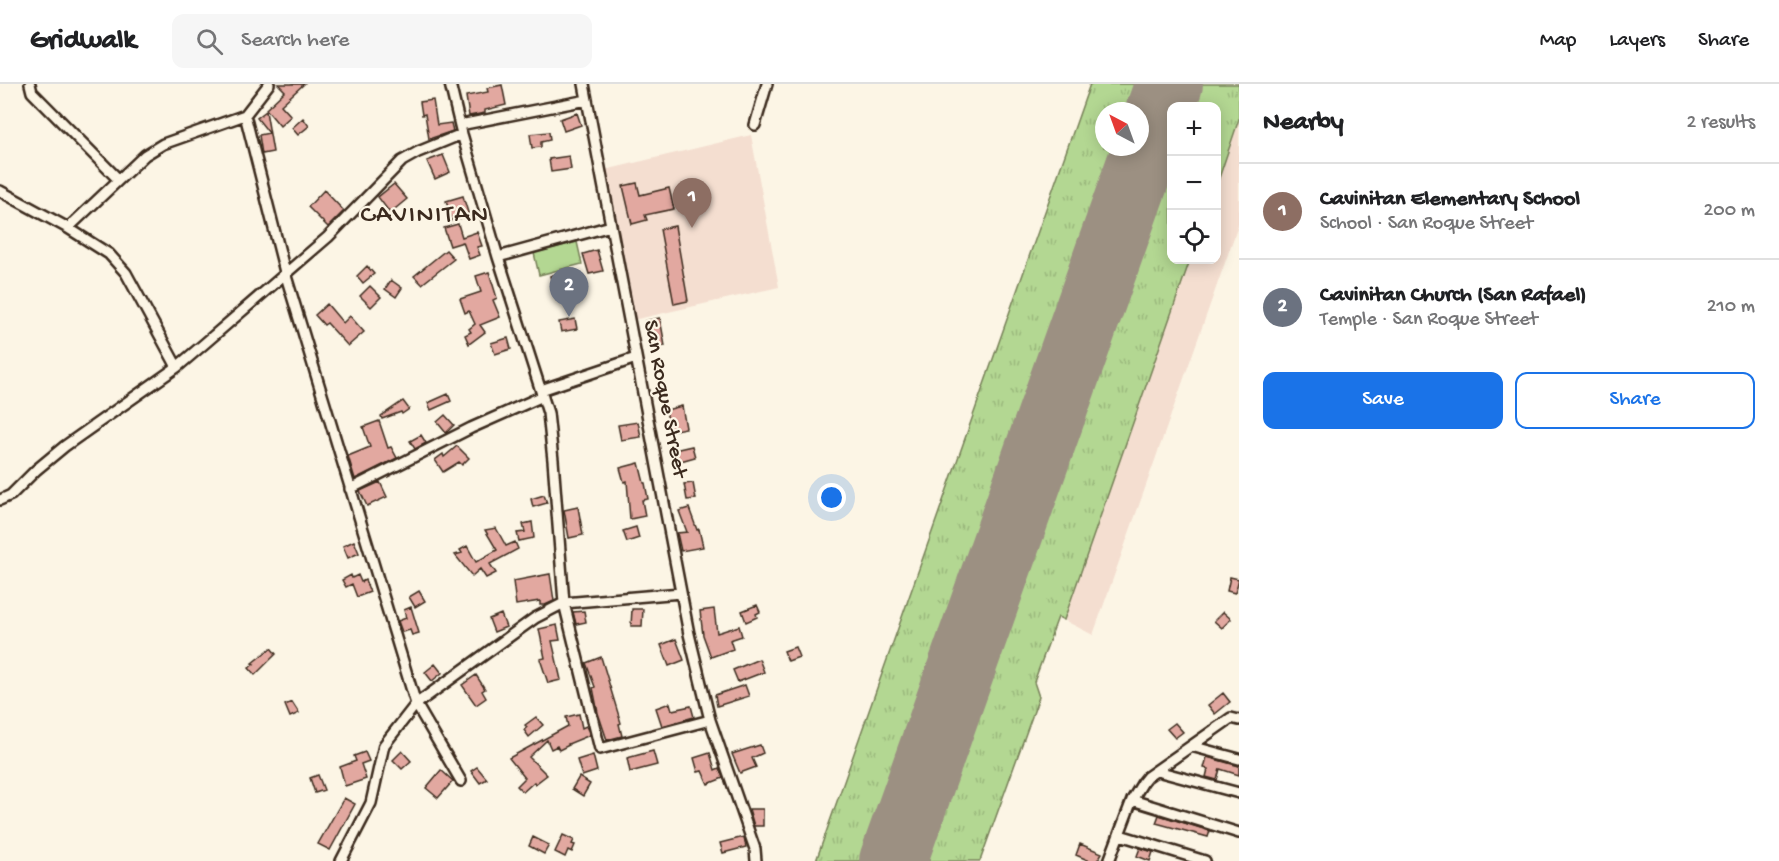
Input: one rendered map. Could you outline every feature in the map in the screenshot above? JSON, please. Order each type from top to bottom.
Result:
[{"type":"street","points":[[30,84],[32,92],[118,179]]},
{"type":"street","points":[[68,228],[145,155],[163,144],[245,115],[269,84]]},
{"type":"street","points":[[450,84],[498,257],[542,393],[550,426],[564,603],[600,749],[710,720]]},
{"type":"street","name":"San Roque Street","points":[[584,84],[681,593],[710,720],[755,849],[756,861]]},
{"type":"street","points":[[755,125],[767,84]]},
{"type":"street","points":[[0,500],[11,495],[65,446],[177,367],[286,276],[328,237],[402,161],[461,130],[587,100]]},
{"type":"street","points":[[245,115],[286,276],[416,704],[461,781]]},
{"type":"street","points":[[0,191],[68,228],[109,254],[126,273],[177,367]]},
{"type":"street","points":[[498,257],[611,226]]},
{"type":"street","points":[[350,489],[542,393],[636,358]]},
{"type":"street","points":[[341,861],[371,803],[384,745],[416,704],[535,618],[564,603],[681,593]]},
{"type":"street","points":[[1109,861],[1132,800],[1143,782],[1231,717],[1239,720]]},
{"type":"street","points":[[1191,746],[1239,759]]},
{"type":"street","points":[[1157,771],[1239,793]]},
{"type":"street","points":[[1132,800],[1239,832]]},
{"type":"street","points":[[1120,835],[1205,861]]},
{"type":"shaded area","points":[[1090,84],[1239,84],[1239,223],[1093,635],[1058,617],[1034,682],[1039,697],[980,861],[816,861]]},
{"type":"shaded area","points":[[751,135],[779,287],[633,320],[605,170]]},
{"type":"green space","points":[[1090,84],[1143,84],[1136,102],[1095,102],[1095,156],[1117,156],[863,861],[816,861]]},
{"type":"green space","points":[[1194,84],[1239,84],[1239,119],[1221,172],[1221,102],[1187,102]]},
{"type":"green space","points":[[1167,160],[1167,264],[1189,264],[1064,620],[1058,617],[1034,682],[1039,697],[980,861],[923,861]]},
{"type":"green space","points":[[577,242],[582,264],[539,275],[534,253]]},
{"type":"building","points":[[278,84],[304,84],[281,105],[291,116],[280,126],[266,109],[285,91]]},
{"type":"building","points":[[502,85],[506,105],[469,116],[466,96],[488,92],[487,88]]},
{"type":"building","points":[[433,100],[437,125],[451,123],[453,131],[429,139],[425,114],[422,115],[420,102]]},
{"type":"building","points":[[266,111],[273,152],[262,154],[259,135],[269,133],[257,118]]},
{"type":"building","points":[[577,113],[581,125],[564,131],[560,119]]},
{"type":"building","points":[[303,118],[309,126],[298,135],[292,128]]},
{"type":"building","points":[[549,132],[550,140],[541,142],[541,147],[532,148],[530,134]]},
{"type":"building","points":[[443,155],[450,172],[435,179],[427,161]]},
{"type":"building","points":[[569,156],[571,169],[551,172],[549,159]]},
{"type":"building","points":[[637,183],[640,195],[669,188],[674,209],[645,215],[647,220],[632,224],[623,186]]},
{"type":"building","points":[[394,184],[407,199],[390,213],[378,197]]},
{"type":"building","points":[[324,190],[344,211],[328,227],[308,207]]},
{"type":"building","points":[[463,196],[469,216],[452,221],[446,201]]},
{"type":"building","points":[[458,224],[462,237],[477,232],[482,246],[477,247],[480,255],[469,259],[463,242],[450,246],[444,228]]},
{"type":"building","points":[[675,226],[688,301],[674,304],[660,229]]},
{"type":"building","points":[[446,250],[454,259],[422,284],[414,276]]},
{"type":"building","points":[[597,250],[603,271],[589,274],[583,254]]},
{"type":"building","points":[[367,266],[374,274],[363,283],[357,276]]},
{"type":"building","points":[[489,272],[497,298],[493,300],[500,317],[480,325],[485,332],[469,344],[465,335],[471,332],[469,329],[475,324],[469,311],[465,313],[460,299],[481,292],[476,276]]},
{"type":"building","points":[[563,272],[566,286],[554,289],[550,276]]},
{"type":"building","points":[[391,280],[402,288],[396,297],[385,289]]},
{"type":"building","points":[[370,286],[381,297],[371,307],[360,296]]},
{"type":"building","points":[[327,304],[343,323],[350,316],[364,332],[348,346],[327,323],[324,325],[315,315]]},
{"type":"building","points":[[660,318],[665,346],[651,347],[645,321]]},
{"type":"building","points":[[575,319],[577,329],[561,332],[559,322]]},
{"type":"building","points":[[508,338],[511,349],[495,354],[491,343]]},
{"type":"building","points":[[448,394],[451,401],[431,410],[428,403]]},
{"type":"building","points":[[403,401],[409,409],[402,414],[401,412],[382,419],[381,416]]},
{"type":"building","points":[[682,406],[686,428],[670,431],[666,410]]},
{"type":"building","points":[[445,415],[454,425],[446,433],[437,422]]},
{"type":"building","points":[[379,421],[388,448],[391,447],[397,458],[355,479],[348,456],[370,447],[363,427]]},
{"type":"building","points":[[638,422],[641,437],[621,440],[618,425]]},
{"type":"building","points":[[421,435],[426,443],[415,449],[410,441]]},
{"type":"building","points":[[457,446],[469,458],[462,465],[459,462],[443,472],[435,460],[443,454],[444,457]]},
{"type":"building","points":[[692,446],[695,457],[677,462],[674,450]]},
{"type":"building","points":[[639,463],[648,499],[642,500],[645,516],[630,519],[627,481],[624,482],[620,468]]},
{"type":"building","points":[[380,482],[387,497],[367,506],[360,491]]},
{"type":"building","points":[[693,483],[696,499],[687,500],[684,484]]},
{"type":"building","points":[[544,495],[547,503],[533,507],[531,499]]},
{"type":"building","points":[[578,507],[583,535],[569,538],[564,510]]},
{"type":"building","points":[[689,508],[697,530],[699,529],[703,547],[681,551],[677,533],[687,532],[679,511]]},
{"type":"building","points":[[532,522],[534,538],[519,541],[517,533],[525,532],[523,524]]},
{"type":"building","points":[[636,527],[639,538],[627,542],[623,531]]},
{"type":"building","points":[[496,528],[506,546],[515,542],[518,549],[490,564],[496,573],[486,578],[480,569],[472,576],[455,555],[462,553],[460,550],[467,546],[476,562],[497,550],[485,530]]},
{"type":"building","points":[[354,541],[359,553],[348,558],[343,546]]},
{"type":"building","points":[[550,574],[554,601],[545,605],[540,605],[540,601],[516,605],[513,581]]},
{"type":"building","points":[[351,575],[352,578],[358,575],[361,582],[365,580],[370,592],[357,597],[352,584],[346,587],[342,580]]},
{"type":"building","points":[[1230,577],[1239,579],[1235,593],[1227,591]]},
{"type":"building","points":[[419,591],[425,601],[415,607],[409,597]]},
{"type":"building","points":[[757,605],[760,612],[756,614],[757,617],[746,622],[742,611]]},
{"type":"building","points":[[411,607],[419,633],[412,635],[410,630],[402,632],[398,621],[406,618],[404,610]]},
{"type":"building","points":[[632,609],[643,609],[642,626],[631,626]]},
{"type":"building","points":[[714,609],[717,633],[739,626],[742,636],[730,640],[733,649],[711,657],[703,635],[700,611]]},
{"type":"building","points":[[584,611],[586,622],[576,624],[573,612]]},
{"type":"building","points":[[1223,612],[1231,619],[1222,628],[1214,621]]},
{"type":"building","points":[[501,614],[506,627],[494,632],[489,619]]},
{"type":"building","points":[[557,625],[560,640],[552,641],[561,680],[548,683],[540,659],[545,658],[539,629]]},
{"type":"building","points":[[676,639],[684,660],[669,666],[661,645]]},
{"type":"building","points":[[795,647],[799,657],[788,661],[784,651]]},
{"type":"building","points":[[271,648],[276,654],[255,675],[249,668]]},
{"type":"building","points":[[601,657],[621,723],[619,724],[622,736],[607,740],[598,713],[593,688],[595,687],[586,663]]},
{"type":"building","points":[[759,659],[764,672],[738,682],[733,670]]},
{"type":"building","points":[[435,664],[442,673],[432,681],[425,672]]},
{"type":"building","points":[[476,675],[485,689],[482,691],[486,698],[476,705],[462,685]]},
{"type":"building","points":[[745,685],[749,696],[717,706],[715,695]]},
{"type":"building","points":[[1223,693],[1230,702],[1215,714],[1208,705]]},
{"type":"building","points":[[292,702],[299,713],[290,717],[285,705]]},
{"type":"building","points":[[670,703],[672,710],[691,706],[694,717],[662,726],[656,708]]},
{"type":"building","points":[[579,714],[582,728],[586,726],[590,735],[559,750],[557,746],[551,749],[547,740],[529,757],[547,775],[535,784],[534,782],[523,792],[517,786],[525,778],[509,758],[568,726],[566,717]]},
{"type":"building","points":[[536,717],[543,725],[529,737],[524,730],[527,727],[525,725]]},
{"type":"building","points":[[1175,723],[1183,732],[1175,738],[1167,729]]},
{"type":"building","points":[[760,745],[763,753],[752,758],[756,767],[740,773],[732,754]]},
{"type":"building","points":[[402,751],[411,761],[402,769],[393,760]]},
{"type":"building","points":[[653,751],[657,765],[630,772],[627,758]]},
{"type":"building","points":[[365,752],[369,761],[361,764],[366,779],[345,786],[340,767],[356,761],[354,756]]},
{"type":"building","points":[[710,753],[715,770],[719,768],[723,778],[708,784],[702,771],[698,772],[694,758]]},
{"type":"building","points":[[593,755],[597,771],[582,776],[577,760]]},
{"type":"building","points":[[1207,757],[1239,766],[1239,775],[1220,769],[1217,780],[1206,777],[1208,769],[1204,768]]},
{"type":"building","points":[[477,767],[487,779],[480,783],[471,771]]},
{"type":"building","points":[[441,770],[453,781],[438,798],[426,788]]},
{"type":"building","points":[[318,775],[324,790],[315,793],[310,778]]},
{"type":"building","points":[[579,777],[590,784],[583,796],[572,789]]},
{"type":"building","points":[[344,798],[355,804],[330,850],[318,844]]},
{"type":"building","points":[[749,809],[763,809],[763,826],[754,826]]},
{"type":"building","points":[[1159,815],[1210,831],[1208,837],[1156,823]]},
{"type":"building","points":[[563,835],[574,840],[572,844],[575,845],[572,852],[568,850],[565,857],[555,852]]},
{"type":"building","points":[[533,837],[549,845],[544,854],[529,846]]},
{"type":"building","points":[[744,837],[746,847],[723,853],[720,843]]},
{"type":"building","points":[[1080,844],[1102,853],[1097,861],[1090,861],[1076,855]]},
{"type":"building","points":[[1140,848],[1153,852],[1150,861],[1137,856]]},
{"type":"runway","points":[[893,861],[1169,84]]},
{"type":"place","name":"Cavinitan Elementary School","points":[[692,228]]},
{"type":"place","name":"Cavinitan Church (San Rafael)","points":[[569,317]]},
{"type":"district","name":"CAVINITAN","points":[[425,216]]}]
